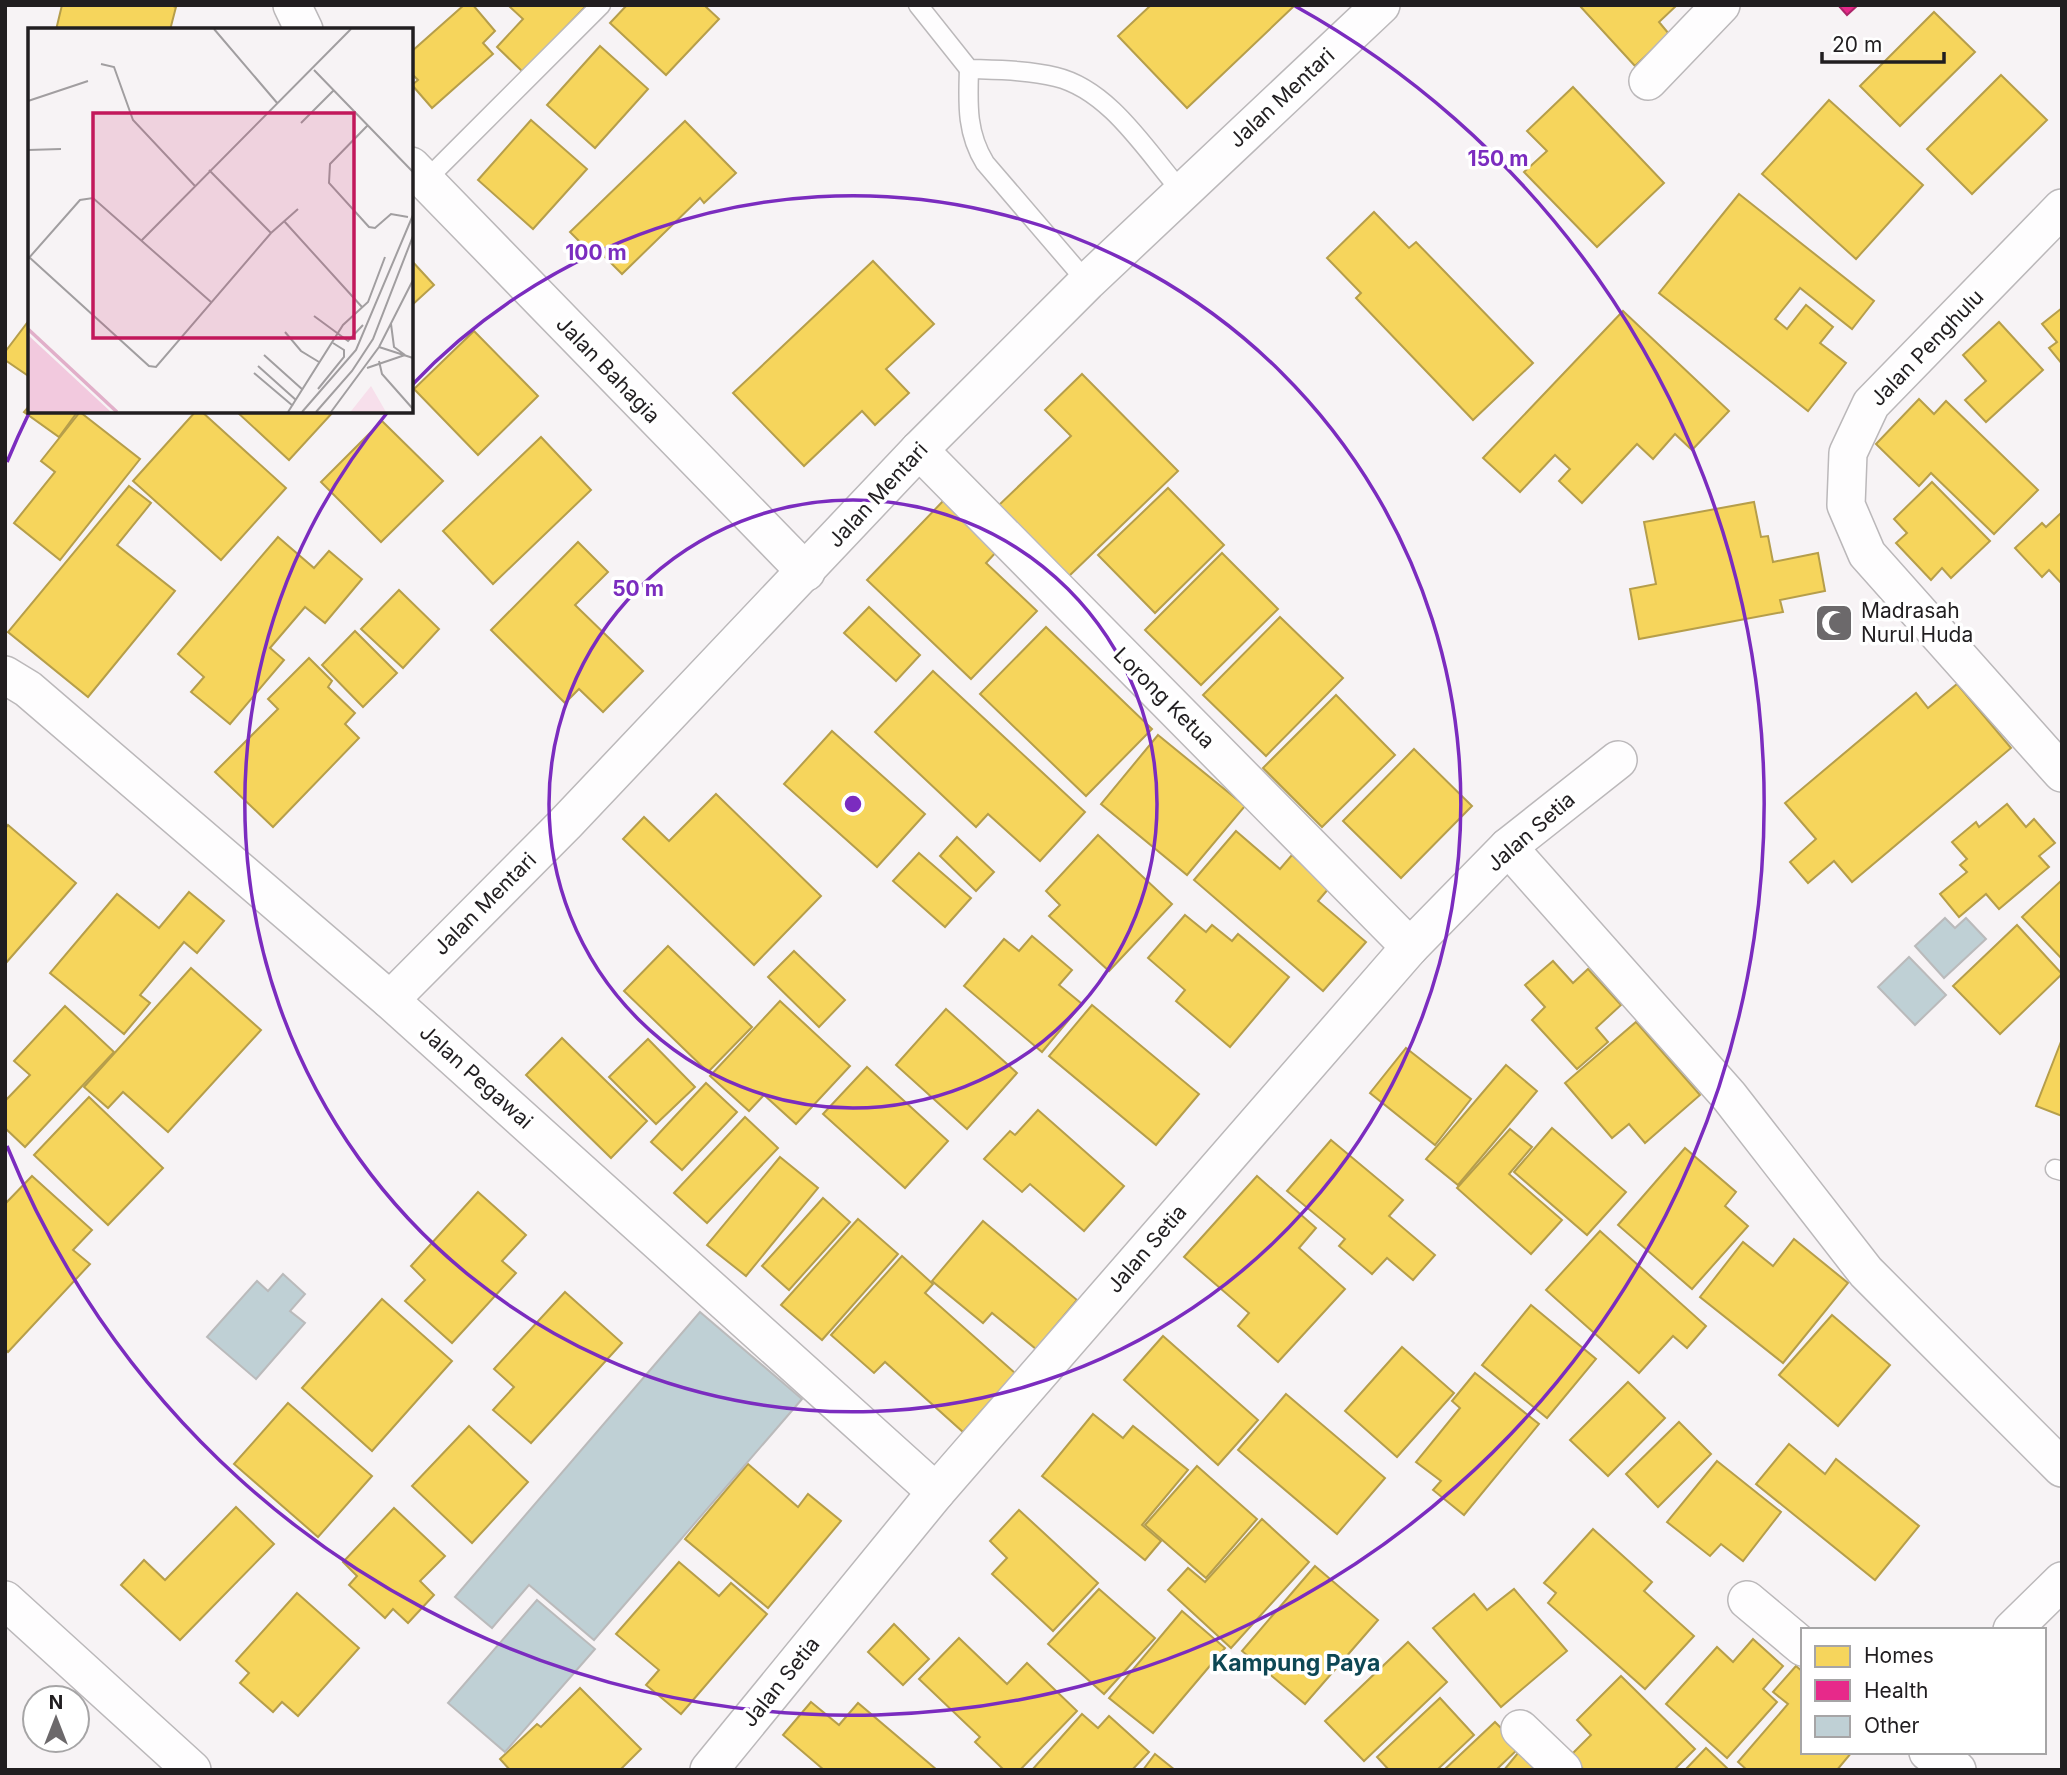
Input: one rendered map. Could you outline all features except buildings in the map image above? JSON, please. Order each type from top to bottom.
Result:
[{"type":"street","points":[[292,5],[303,28]]},
{"type":"street","name":"Jalan Mentari","points":[[390,1000],[565,824],[738,638],[806,572],[919,450],[1087,282],[1381,5]]},
{"type":"street","points":[[1648,81],[1721,5]]},
{"type":"street","name":"Jalan Bahagia","points":[[418,174],[806,572]]},
{"type":"street","name":"Jalan Penghulu","points":[[2062,208],[1871,404],[1848,453],[1846,505],[1867,554],[2062,773]]},
{"type":"street","name":"Lorong Ketua","points":[[919,450],[1410,947]]},
{"type":"street","name":"Jalan Pegawai","points":[[5,675],[28,689],[390,1000],[936,1492]]},
{"type":"street","name":"Jalan Setia","points":[[709,1770],[936,1492],[1410,947],[1508,847],[1618,760]]},
{"type":"street","points":[[1508,847],[1729,1096],[1866,1272],[2062,1468]]},
{"type":"street","points":[[2014,1628],[2062,1581]]},
{"type":"street","points":[[5,1600],[191,1770]]},
{"type":"street","points":[[1747,1600],[1801,1645]]},
{"type":"street","points":[[1520,1729],[1563,1770]]},
{"type":"street","points":[[1931,1754],[1957,1770]]},
{"type":"lane","points":[[418,174],[601,5]]},
{"type":"lane","points":[[918,5],[969,69],[967,114],[974,145],[985,163],[1087,282]]},
{"type":"lane","points":[[969,69],[1030,72],[1058,77],[1083,87],[1109,107],[1182,192]]},
{"type":"place","name":"Madrasah Nurul Huda","points":[[1834,623]]},
{"type":"district","name":"Kampung Paya","points":[[1296,1663]]}]
